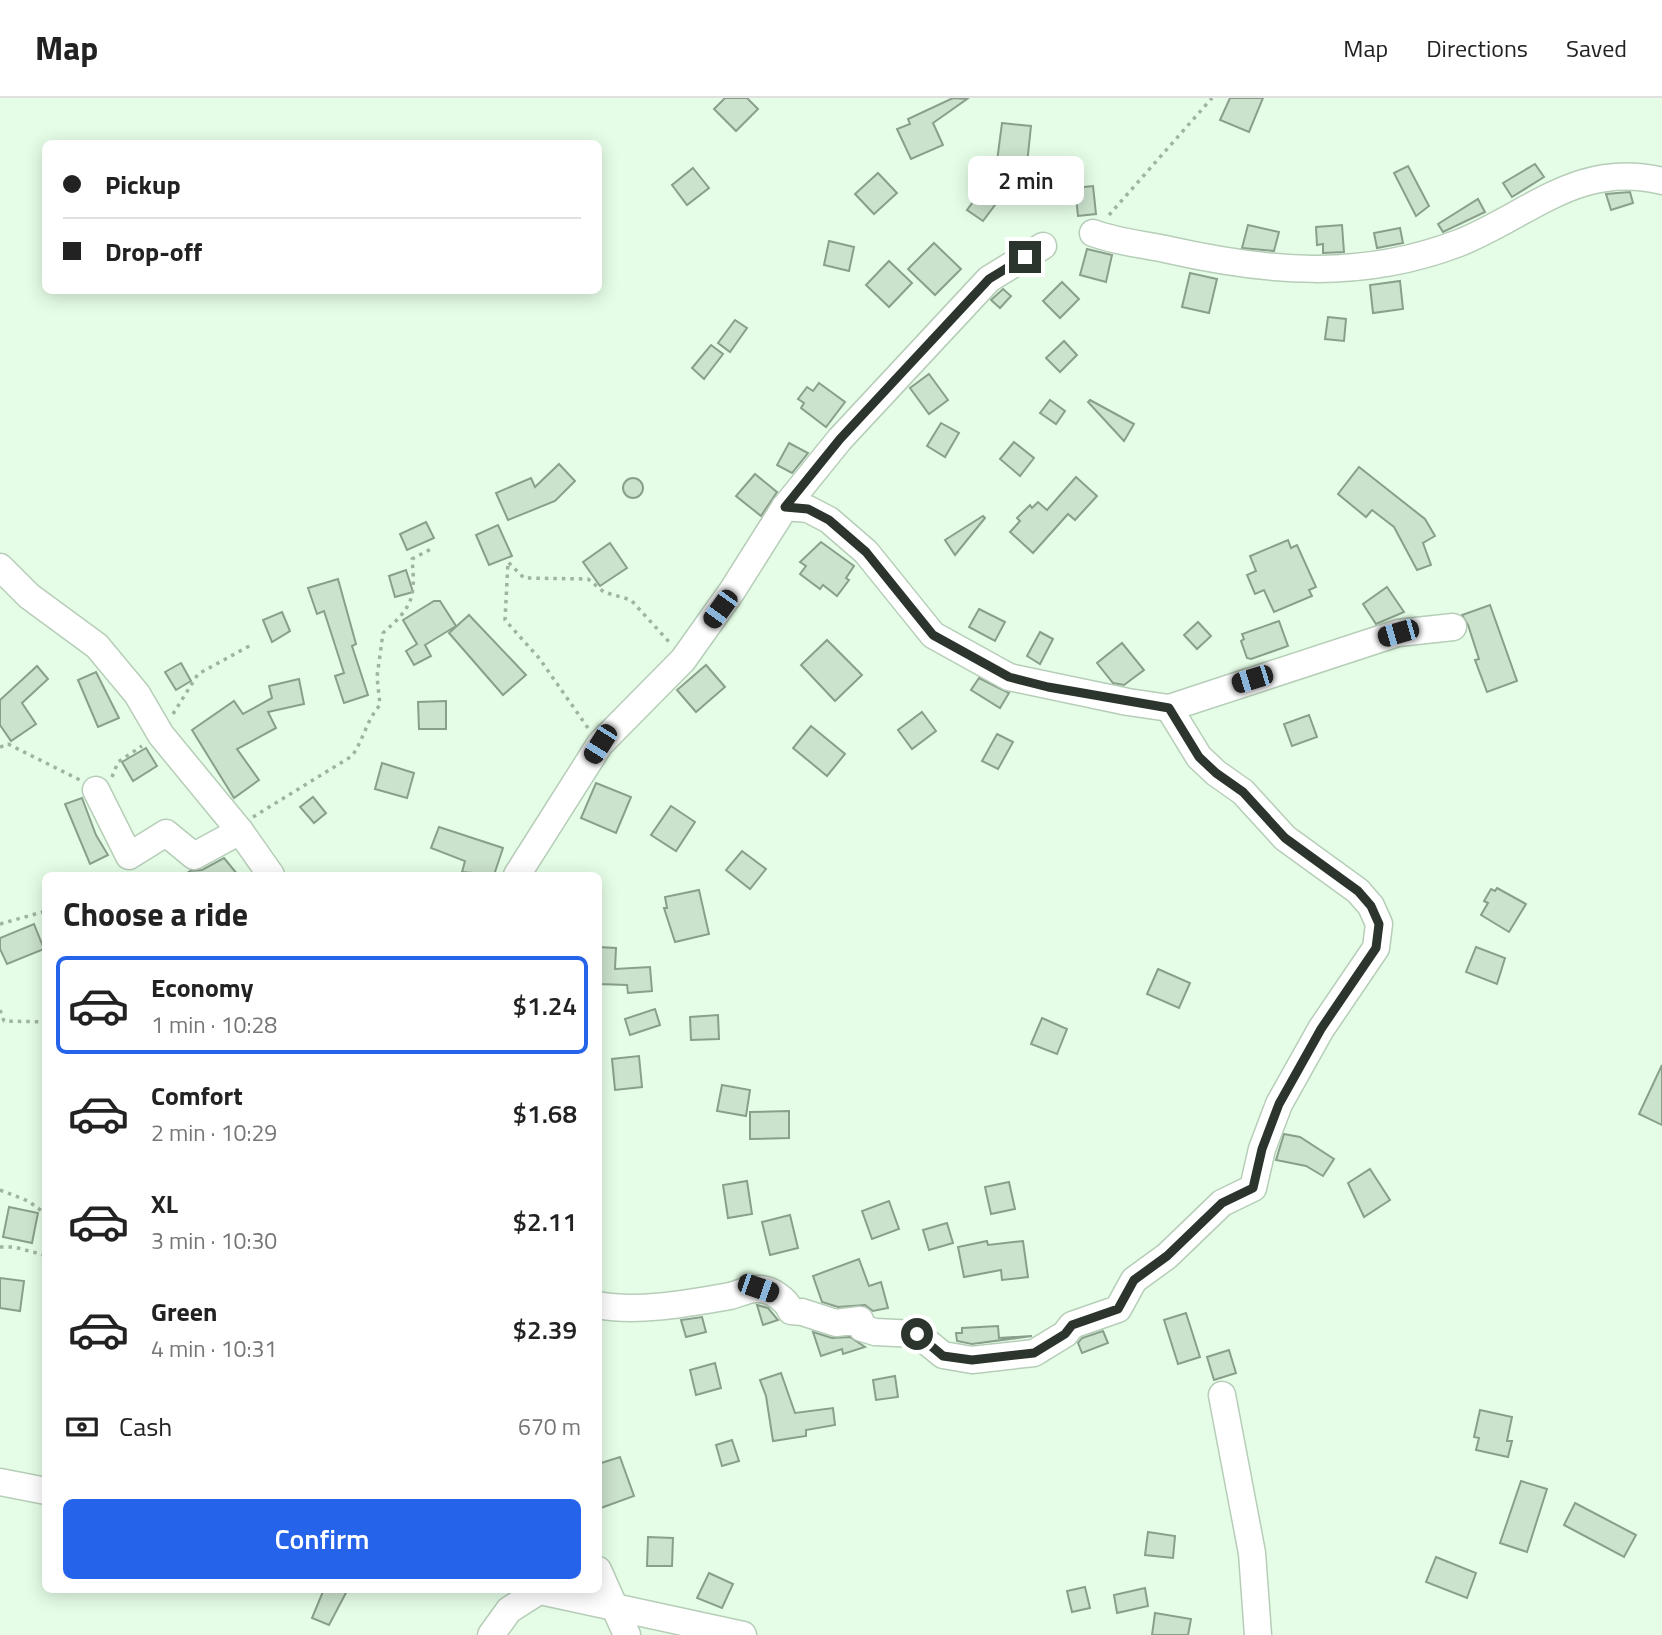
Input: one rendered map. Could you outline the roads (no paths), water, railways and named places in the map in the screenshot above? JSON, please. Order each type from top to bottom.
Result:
[{"type":"street","points":[[1093,233],[1112,240],[1207,260],[1322,271],[1387,265],[1459,242],[1542,198],[1582,182],[1643,176],[1662,181]]},
{"type":"street","points":[[519,872],[600,744],[683,660],[732,591],[785,507],[840,439],[989,279],[1043,246]]},
{"type":"street","points":[[785,507],[808,509],[829,520],[866,552],[933,635],[1009,677],[1048,687],[1169,708],[1398,633],[1453,627]]},
{"type":"street","points":[[0,567],[29,596],[97,646],[137,694],[161,735],[240,831],[269,872]]},
{"type":"street","points":[[602,1306],[644,1307],[731,1295],[758,1288],[778,1295],[791,1311],[803,1312],[836,1323],[860,1320],[862,1328],[875,1332],[917,1334],[943,1356],[972,1360],[1034,1353],[1065,1334],[1072,1325],[1118,1309],[1134,1280],[1167,1256],[1222,1203],[1253,1188],[1262,1149],[1279,1104],[1321,1029],[1376,948],[1379,924],[1371,906],[1358,891],[1285,838],[1243,792],[1199,757],[1169,708]]},
{"type":"street","points":[[96,790],[111,826],[129,856],[166,833],[194,856],[240,831]]},
{"type":"street","points":[[1222,1395],[1252,1553],[1258,1635]]},
{"type":"street","points":[[0,1482],[42,1490]]},
{"type":"street","points":[[602,1579],[627,1635]]},
{"type":"street","points":[[491,1635],[509,1610],[531,1593]]},
{"type":"street","points":[[551,1593],[613,1605],[656,1625],[743,1635]]}]
